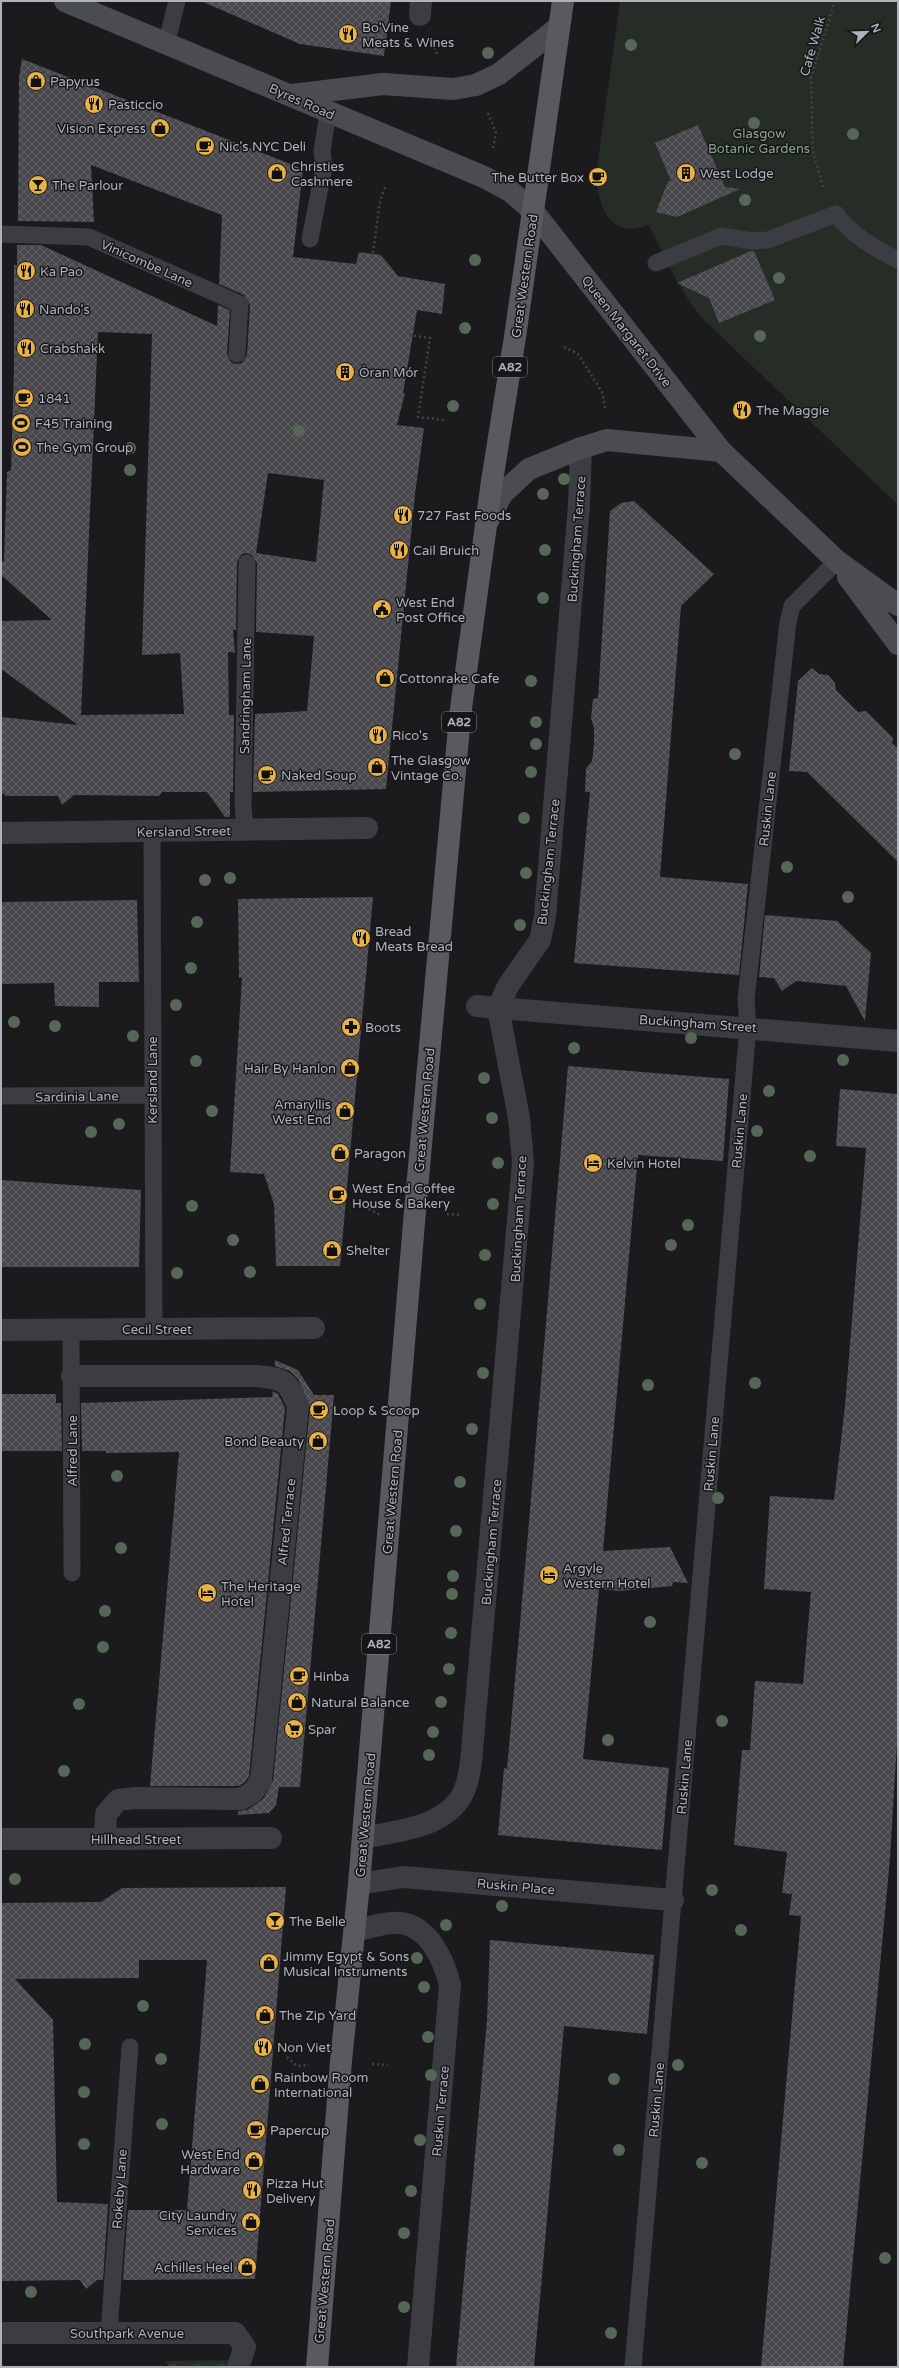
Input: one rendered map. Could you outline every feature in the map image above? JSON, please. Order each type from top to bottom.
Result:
[{"type":"main road","name":"Byres Road","points":[[65,1],[166,46],[292,95],[328,113],[484,177],[510,191],[533,211]]},
{"type":"main road","name":"Great Western Road","points":[[317,2367],[341,2068],[360,1884],[441,921],[460,716],[563,1]]},
{"type":"main road","points":[[292,95],[383,84],[453,89],[476,85],[510,67],[559,26]]},
{"type":"main road","name":"Queen Margaret Drive","points":[[533,211],[721,451],[837,561],[898,605]]},
{"type":"main road","points":[[487,524],[502,494],[529,469],[581,448],[607,440],[721,451]]},
{"type":"main road","name":"Queen Margaret Drive","points":[[837,561],[898,644]]},
{"type":"street","name":"Buckingham Terrace","points":[[363,1838],[420,1826],[448,1812],[459,1800],[467,1785],[472,1762],[523,1162],[520,1118],[488,1007],[508,986],[540,940],[545,916],[579,512],[581,448]]},
{"type":"street","name":"Kersland Street","points":[[1,833],[367,828]]},
{"type":"street","name":"Buckingham Street","points":[[488,1007],[898,1040]]},
{"type":"street","name":"Cecil Street","points":[[1,1330],[314,1328]]},
{"type":"street","name":"Alfred Terrace","points":[[72,1376],[257,1376],[280,1378],[290,1389],[298,1406],[261,1780],[253,1792],[241,1799],[137,1798],[118,1800],[106,1814],[105,1839]]},
{"type":"street","name":"Hillhead Street","points":[[1,1839],[270,1838]]},
{"type":"street","name":"Ruskin Place","points":[[360,1884],[404,1877],[673,1900]]},
{"type":"street","name":"Ruskin Terrace","points":[[355,1931],[399,1922],[412,1926],[430,1940],[446,1969],[450,1985],[418,2367]]},
{"type":"street","name":"Southpark Avenue","points":[[1,2334],[109,2332],[235,2333],[245,2347],[238,2367]]},
{"type":"lane","points":[[166,46],[177,1]]},
{"type":"lane","points":[[310,239],[324,167],[322,151],[328,113]]},
{"type":"lane","points":[[656,263],[721,236],[752,241],[768,240],[836,214],[842,222],[875,248],[898,260]]},
{"type":"lane","name":"Vinicombe Lane","points":[[1,234],[89,237],[240,304],[237,354]]},
{"type":"lane","name":"Ruskin Lane","points":[[632,2367],[748,1027],[746,999],[788,622],[792,606],[837,561]]},
{"type":"lane","name":"Sandringham Lane","points":[[245,829],[243,805],[247,563]]},
{"type":"lane","name":"Kersland Lane","points":[[152,832],[154,1328]]},
{"type":"lane","name":"Sardinia Lane","points":[[1,1096],[152,1095]]},
{"type":"lane","name":"Alfred Lane","points":[[71,1329],[72,1573]]},
{"type":"lane","name":"Rokeby Lane","points":[[109,2332],[130,2047]]},
{"type":"path","name":"Cafe Walk","points":[[835,1],[811,77],[814,152],[824,188],[836,214]]},
{"type":"path","points":[[488,112],[496,133],[494,148]]},
{"type":"path","points":[[373,253],[380,201],[386,185]]},
{"type":"path","points":[[409,334],[430,338],[418,417],[444,420]]},
{"type":"path","points":[[564,347],[578,354],[602,392],[606,412]]},
{"type":"green space","name":"Glasgow Botanic Gardens","points":[[620,1],[898,1],[898,505],[703,319],[694,308],[680,285],[649,225],[632,229],[621,227],[608,216],[604,209],[598,192],[596,175]]},
{"type":"green space","points":[[232,2360],[230,2367],[169,2367],[165,2361]]},
{"type":"building","points":[[201,1],[391,1],[384,56],[300,44]]},
{"type":"building","points":[[22,59],[303,169],[293,257],[356,264],[359,252],[381,255],[398,276],[445,284],[442,314],[417,310],[403,393],[405,393],[397,425],[424,428],[415,494],[386,789],[253,792],[255,714],[307,711],[314,636],[256,632],[257,563],[252,555],[247,553],[242,554],[237,562],[236,630],[233,630],[235,653],[228,652],[229,715],[234,715],[233,792],[230,792],[230,817],[225,817],[207,792],[162,792],[159,796],[74,795],[62,805],[58,796],[5,796],[5,794],[1,794],[1,717],[78,725],[1,669],[1,621],[52,620],[1,575],[1,563],[4,561],[7,472],[11,470],[14,368],[14,265],[17,265],[17,245],[41,245],[217,326],[218,305],[230,310],[227,354],[231,362],[236,364],[242,363],[247,355],[250,305],[244,295],[219,284],[222,215],[91,165],[94,222],[18,221],[19,78]],"holes":[[[98,332],[152,334],[142,655],[180,653],[184,714],[81,715]],[[268,473],[324,480],[316,562],[256,553]]]},
{"type":"building","name":"West Lodge","points":[[698,125],[725,187],[740,189],[677,217],[656,212],[668,181],[671,181],[655,143]]},
{"type":"building","points":[[754,251],[775,300],[719,323],[709,298],[677,283]]},
{"type":"building","points":[[634,501],[714,574],[681,606],[660,877],[748,884],[739,975],[574,963],[590,792],[585,792],[586,768],[592,761],[594,745],[594,728],[591,718],[593,699],[598,698],[610,511],[621,503]]},
{"type":"building","points":[[812,668],[819,674],[828,675],[835,683],[836,690],[858,712],[866,711],[893,738],[892,743],[898,748],[898,862],[807,772],[789,771],[798,681]]},
{"type":"building","points":[[373,897],[340,1266],[276,1266],[274,1204],[264,1174],[230,1172],[242,977],[239,978],[238,899]]},
{"type":"building","points":[[137,900],[139,982],[99,982],[99,1007],[55,1006],[54,983],[1,984],[1,902]]},
{"type":"building","points":[[765,915],[837,921],[871,953],[865,1021],[846,986],[796,981],[782,991],[774,978],[759,977]]},
{"type":"building","points":[[568,1066],[729,1079],[723,1161],[638,1155],[603,1551],[670,1547],[688,1583],[673,1582],[672,1586],[620,1591],[599,1589],[583,1759],[669,1768],[662,1850],[498,1835],[504,1768],[507,1769]]},
{"type":"building","points":[[840,1089],[898,1094],[898,1726],[890,1858],[843,2367],[761,2367],[801,1916],[789,1915],[792,1894],[782,1893],[787,1852],[734,1845],[742,1750],[750,1750],[755,1681],[803,1684],[811,1592],[764,1589],[770,1496],[834,1500],[845,1406],[866,1148],[836,1146]]},
{"type":"building","points":[[1,1180],[141,1190],[139,1267],[1,1267]]},
{"type":"building","points":[[275,1360],[298,1370],[314,1395],[334,1395],[300,1787],[279,1787],[276,1805],[269,1813],[238,1815],[238,1811],[247,1810],[263,1799],[273,1781],[310,1407],[298,1379],[290,1371],[275,1366]]},
{"type":"building","name":"The Heritage Hotel","points":[[273,1391],[278,1394],[285,1408],[249,1776],[244,1783],[238,1786],[150,1786],[179,1452],[106,1453],[106,1451],[82,1451],[81,1403],[272,1397]]},
{"type":"building","points":[[1,1394],[56,1394],[56,1403],[61,1403],[62,1451],[1,1451]]},
{"type":"building","points":[[286,1887],[255,2279],[123,2280],[128,2210],[187,2210],[207,1960],[139,1960],[139,1978],[15,1979],[53,2020],[57,2202],[108,2204],[103,2280],[97,2280],[86,2289],[80,2280],[1,2281],[1,1903],[101,1902],[122,1888]]},
{"type":"building","points":[[490,1940],[654,1955],[647,2034],[564,2026],[534,2367],[456,2367],[487,2020]]},
{"type":"place","name":"Bo'Vine Meats & Wines","points":[[348,34]]},
{"type":"place","name":"Papyrus","points":[[36,81]]},
{"type":"place","name":"Pasticcio","points":[[94,104]]},
{"type":"place","name":"Vision Express","points":[[160,128]]},
{"type":"place","name":"Nic's NYC Deli","points":[[205,146]]},
{"type":"place","name":"Christies Cashmere","points":[[277,173]]},
{"type":"place","name":"West Lodge","points":[[686,173]]},
{"type":"place","name":"The Butter Box","points":[[598,177]]},
{"type":"place","name":"The Parlour","points":[[38,185]]},
{"type":"place","name":"Ka Pao","points":[[26,271]]},
{"type":"place","name":"Nando's","points":[[25,309]]},
{"type":"place","name":"Crabshakk","points":[[26,348]]},
{"type":"place","name":"Òran Mór","points":[[345,372]]},
{"type":"place","name":"1841","points":[[24,398]]},
{"type":"place","name":"The Maggie","points":[[742,410]]},
{"type":"place","name":"F45 Training","points":[[21,423]]},
{"type":"place","name":"The Gym Group","points":[[22,447]]},
{"type":"place","name":"727 Fast Foods","points":[[403,515]]},
{"type":"place","name":"Cail Bruich","points":[[399,550]]},
{"type":"place","name":"West End Post Office","points":[[382,609]]},
{"type":"place","name":"Cottonrake Cafe","points":[[385,678]]},
{"type":"place","name":"Rico's","points":[[378,735]]},
{"type":"place","name":"The Glasgow Vintage Co.","points":[[377,767]]},
{"type":"place","name":"Naked Soup","points":[[267,775]]},
{"type":"place","name":"Bread Meats Bread","points":[[361,938]]},
{"type":"place","name":"Boots","points":[[351,1027]]},
{"type":"place","name":"Hair By Hanlon","points":[[350,1068]]},
{"type":"place","name":"Amaryllis West End","points":[[345,1111]]},
{"type":"place","name":"Paragon","points":[[340,1153]]},
{"type":"place","name":"Kelvin Hotel","points":[[593,1163]]},
{"type":"place","name":"West End Coffee House & Bakery","points":[[338,1195]]},
{"type":"place","name":"Shelter","points":[[332,1250]]},
{"type":"place","name":"Loop & Scoop","points":[[319,1410]]},
{"type":"place","name":"Bond Beauty","points":[[318,1441]]},
{"type":"place","name":"Argyle Western Hotel","points":[[549,1575]]},
{"type":"place","name":"The Heritage Hotel","points":[[207,1593]]},
{"type":"place","name":"Hinba","points":[[299,1676]]},
{"type":"place","name":"Natural Balance","points":[[297,1702]]},
{"type":"place","name":"Spar","points":[[294,1729]]},
{"type":"place","name":"The Belle","points":[[275,1921]]},
{"type":"place","name":"Jimmy Egypt & Sons Musical Instruments","points":[[269,1963]]},
{"type":"place","name":"The Zip Yard","points":[[265,2015]]},
{"type":"place","name":"Non Viet","points":[[263,2047]]},
{"type":"place","name":"Rainbow Room International","points":[[260,2084]]},
{"type":"place","name":"Papercup","points":[[256,2130]]},
{"type":"place","name":"West End Hardware","points":[[254,2161]]},
{"type":"place","name":"Pizza Hut Delivery","points":[[252,2190]]},
{"type":"place","name":"City Laundry Services","points":[[251,2222]]},
{"type":"place","name":"Achilles Heel","points":[[247,2267]]}]
